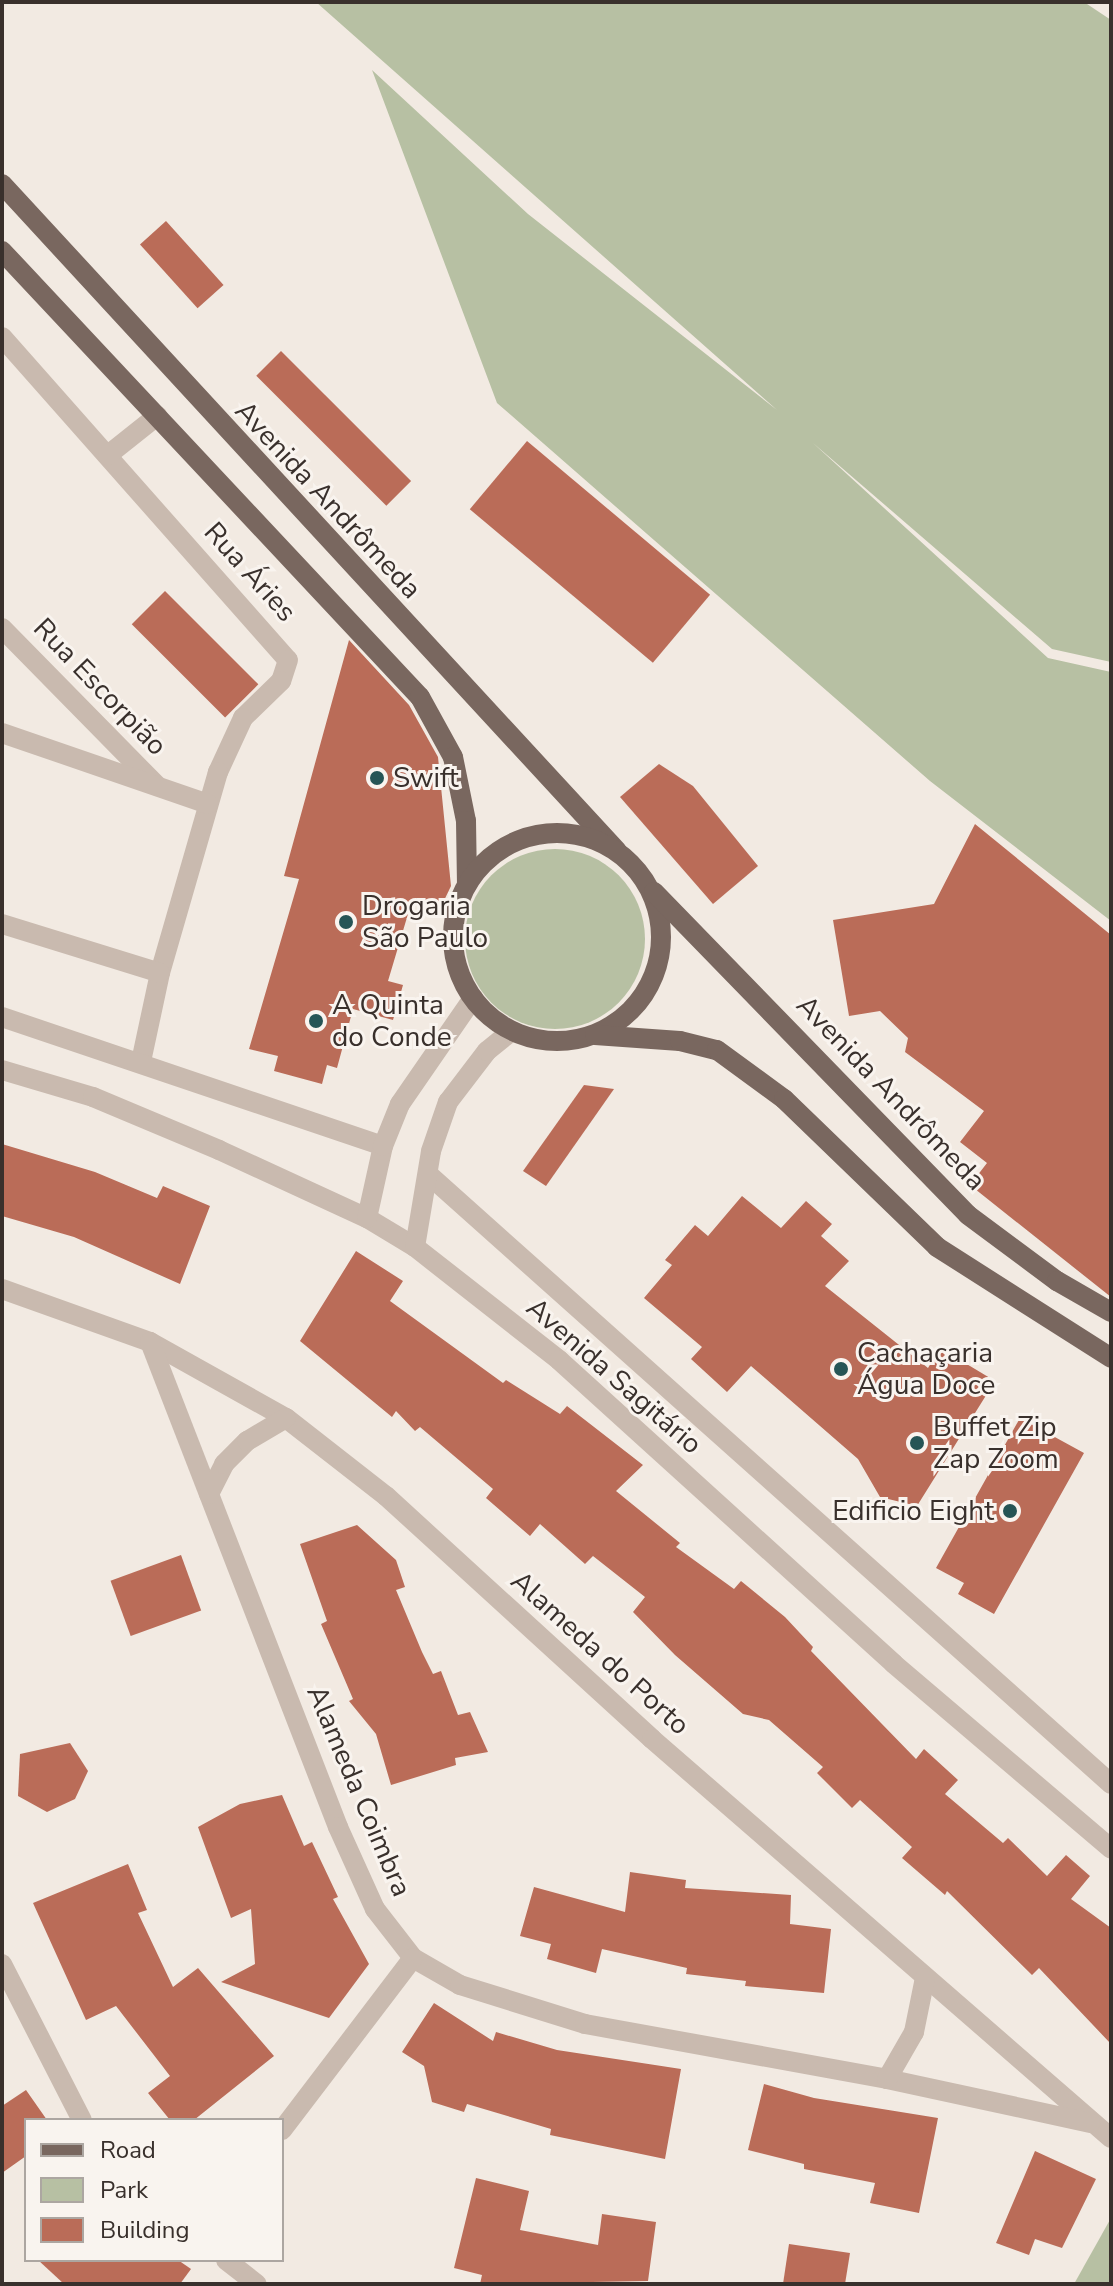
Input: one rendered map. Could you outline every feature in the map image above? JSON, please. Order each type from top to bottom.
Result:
[{"type":"main road","name":"Avenida Andrômeda","points":[[2,184],[617,851]]},
{"type":"main road","points":[[2,251],[420,697],[453,757],[466,821],[467,884],[453,930],[454,954],[473,998],[512,1031],[539,1040],[595,1035],[680,1041],[717,1050],[784,1099],[937,1247],[1111,1358]]},
{"type":"main road","points":[[467,884],[486,861],[511,843],[540,834],[570,833],[617,851],[651,888],[661,922],[657,968],[648,990],[626,1017],[595,1035]]},
{"type":"main road","name":"Avenida Andrômeda","points":[[651,888],[935,1184],[1057,1281],[1111,1312]]},
{"type":"street","name":"Rua Áries","points":[[2,337],[288,660],[281,681],[243,718],[230,741],[208,804],[160,973],[141,1062]]},
{"type":"street","points":[[108,455],[157,416]]},
{"type":"street","name":"Rua Escorpião","points":[[2,628],[157,786]]},
{"type":"street","points":[[2,733],[208,804]]},
{"type":"street","points":[[2,924],[160,973]]},
{"type":"street","points":[[367,1218],[383,1146],[413,1081],[473,998]]},
{"type":"street","points":[[2,1017],[383,1146]]},
{"type":"street","points":[[415,1247],[448,1102],[487,1051],[512,1031]]},
{"type":"street","name":"Avenida Sagitário","points":[[2,1070],[93,1097],[367,1218],[415,1247],[559,1360],[894,1664],[1111,1849]]},
{"type":"street","name":"Avenida Sagitário","points":[[429,1175],[1111,1784]]},
{"type":"street","name":"Alameda do Porto","points":[[2,1289],[150,1342],[286,1418],[386,1496],[925,1978],[1111,2138]]},
{"type":"street","name":"Alameda Coimbra","points":[[150,1342],[338,1827],[375,1909],[413,1958],[472,1990],[585,2024],[887,2079],[1094,2124]]},
{"type":"street","points":[[209,1494],[224,1464],[247,1441],[286,1418]]},
{"type":"street","points":[[284,2127],[413,1958]]},
{"type":"street","points":[[2,1964],[81,2118]]},
{"type":"street","points":[[887,2079],[914,2032],[925,1978]]},
{"type":"street","points":[[229,2262],[257,2284]]},
{"type":"green space","points":[[316,2],[1084,2],[1111,20],[1111,662],[1052,649],[813,443],[1048,658],[1111,672],[1111,921],[930,781],[497,403],[372,70],[528,214],[777,410]]},
{"type":"green space","points":[[555,849],[589,856],[619,875],[638,905],[645,939],[638,973],[619,1003],[589,1022],[555,1029],[521,1022],[491,1003],[472,973],[465,939],[472,905],[491,875],[521,856]]},
{"type":"green space","points":[[1111,2218],[1111,2284],[1074,2284]]},
{"type":"building","points":[[166,221],[224,285],[198,308],[140,244]]},
{"type":"building","points":[[281,351],[411,481],[386,506],[256,376]]},
{"type":"building","points":[[527,441],[710,595],[653,663],[470,509]]},
{"type":"building","points":[[165,591],[258,684],[225,718],[132,624]]},
{"type":"building","points":[[349,640],[409,705],[438,757],[451,886],[439,911],[411,904],[388,981],[403,985],[393,1020],[353,1009],[337,1068],[327,1065],[322,1084],[274,1071],[278,1056],[249,1049],[299,879],[284,876]]},
{"type":"building","points":[[659,764],[693,786],[758,866],[713,904],[620,797]]},
{"type":"building","points":[[975,824],[1111,935],[1111,1297],[970,1185],[987,1163],[960,1142],[984,1111],[905,1052],[908,1038],[880,1011],[849,1016],[833,920],[934,904]]},
{"type":"building","points":[[584,1085],[614,1089],[546,1186],[523,1171]]},
{"type":"building","points":[[2,1144],[95,1172],[157,1198],[163,1186],[210,1206],[180,1284],[74,1237],[2,1216]]},
{"type":"building","points":[[742,1196],[781,1228],[806,1201],[832,1224],[821,1236],[849,1261],[825,1286],[928,1368],[940,1348],[995,1381],[917,1506],[880,1497],[858,1459],[751,1366],[727,1392],[691,1359],[702,1347],[644,1298],[672,1265],[665,1260],[695,1225],[708,1236]]},
{"type":"building","points":[[356,1251],[403,1281],[390,1301],[503,1383],[506,1380],[560,1414],[567,1406],[643,1465],[616,1491],[680,1543],[676,1547],[734,1589],[741,1581],[785,1617],[813,1647],[811,1651],[916,1759],[924,1749],[958,1780],[945,1794],[1003,1843],[1008,1838],[1047,1876],[1066,1855],[1090,1876],[1071,1899],[1111,1928],[1111,2044],[1039,1968],[1032,1975],[947,1891],[945,1895],[902,1858],[912,1847],[860,1800],[852,1808],[817,1773],[823,1767],[769,1720],[743,1714],[675,1655],[633,1612],[645,1597],[593,1556],[585,1564],[540,1524],[530,1536],[486,1498],[493,1489],[420,1427],[415,1431],[396,1411],[392,1417],[300,1341]]},
{"type":"building","name":"Edificio Eight","points":[[1020,1418],[1084,1453],[994,1614],[958,1594],[964,1583],[936,1568]]},
{"type":"building","points":[[357,1525],[396,1560],[405,1587],[396,1590],[422,1652],[433,1674],[441,1671],[458,1715],[470,1712],[488,1752],[455,1758],[456,1765],[391,1785],[376,1734],[349,1701],[353,1699],[321,1624],[327,1621],[300,1544]]},
{"type":"building","points":[[181,1555],[201,1610],[131,1636],[111,1581]]},
{"type":"building","points":[[70,1743],[88,1771],[75,1799],[47,1812],[18,1796],[20,1754]]},
{"type":"building","points":[[282,1795],[304,1846],[312,1842],[338,1897],[333,1899],[369,1964],[329,2018],[221,1982],[255,1964],[251,1909],[231,1918],[198,1827],[240,1804]]},
{"type":"building","points":[[128,1864],[147,1910],[138,1913],[173,1987],[198,1968],[274,2056],[196,2118],[168,2118],[148,2093],[170,2076],[116,2006],[86,2020],[33,1903]]},
{"type":"building","points":[[630,1872],[686,1880],[685,1888],[791,1895],[790,1924],[831,1929],[824,1993],[745,1986],[746,1981],[686,1974],[687,1968],[602,1949],[596,1973],[547,1959],[551,1944],[520,1936],[534,1887],[625,1912]]},
{"type":"building","points":[[434,2003],[493,2041],[496,2032],[557,2050],[681,2069],[665,2159],[550,2135],[551,2129],[467,2104],[464,2112],[432,2102],[424,2066],[402,2052]]},
{"type":"building","points":[[764,2084],[814,2098],[938,2118],[919,2213],[870,2203],[875,2183],[804,2169],[804,2164],[748,2150]]},
{"type":"building","points":[[26,2090],[46,2118],[24,2118],[24,2157],[2,2173],[2,2106]]},
{"type":"building","points":[[1035,2151],[1096,2179],[1062,2248],[1035,2239],[1029,2255],[996,2243]]},
{"type":"building","points":[[476,2178],[529,2191],[520,2230],[598,2245],[602,2214],[656,2222],[648,2281],[480,2284],[482,2275],[454,2268]]},
{"type":"building","points":[[789,2244],[850,2253],[845,2284],[783,2284]]},
{"type":"building","points":[[40,2262],[181,2262],[191,2269],[180,2284],[64,2284]]},
{"type":"place","name":"Swift","points":[[377,778]]},
{"type":"place","name":"Drogaria São Paulo","points":[[346,922]]},
{"type":"place","name":"A Quinta do Conde","points":[[316,1021]]},
{"type":"place","name":"Cachaçaria Água Doce","points":[[841,1369]]},
{"type":"place","name":"Buffet Zip Zap Zoom","points":[[917,1443]]},
{"type":"place","name":"Edificio Eight","points":[[1010,1511]]}]
